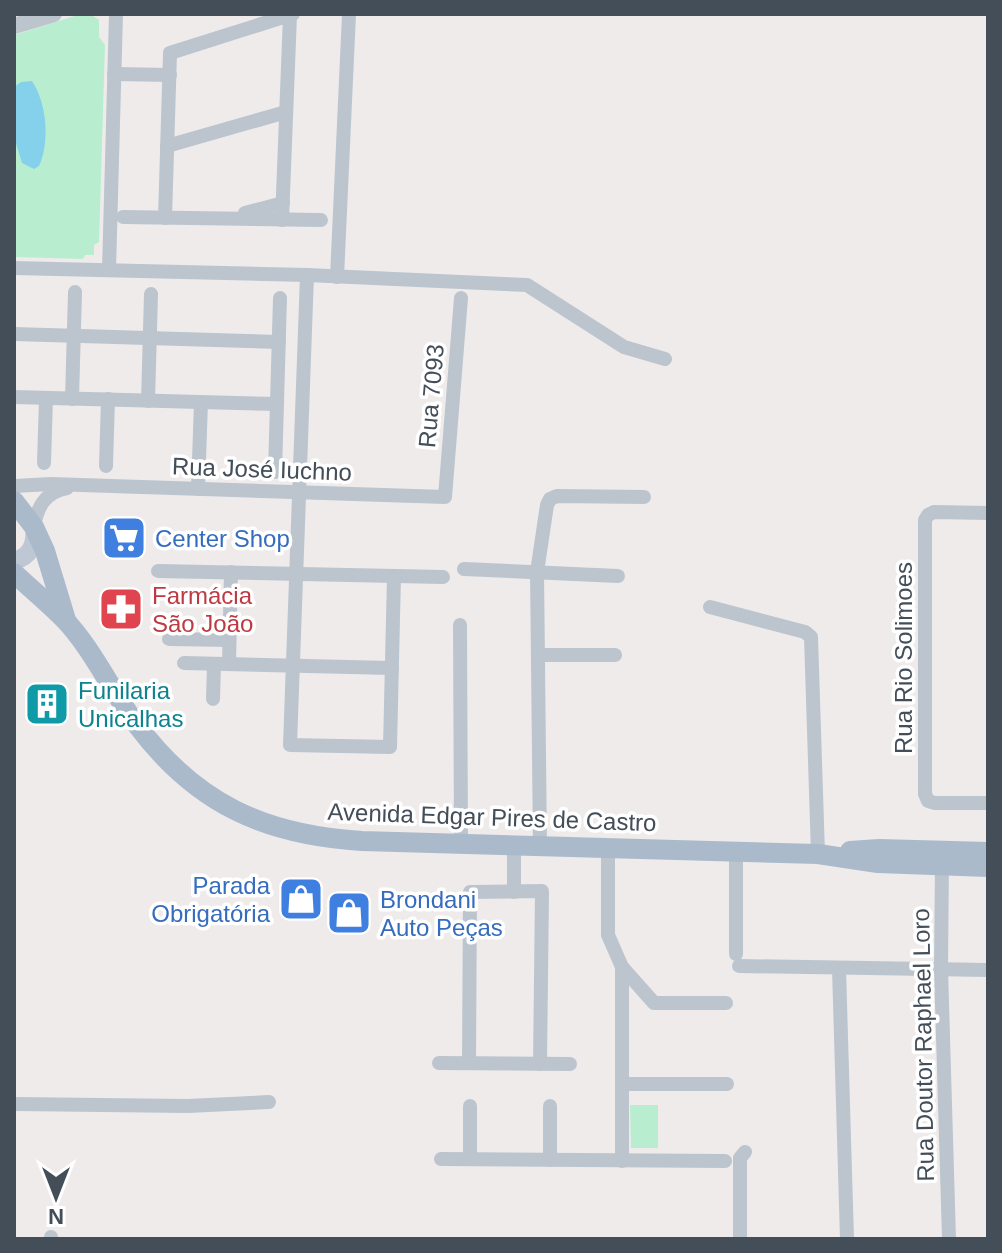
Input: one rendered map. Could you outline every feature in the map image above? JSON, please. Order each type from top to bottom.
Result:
[{"type":"main road","name":"Avenida Edgar Pires de Castro","points":[[14,501],[34,527],[45,551],[66,620]]},
{"type":"main road","points":[[14,561],[32,550],[34,527]]},
{"type":"main road","name":"Avenida Edgar Pires de Castro","points":[[14,573],[66,620],[138,727],[169,762],[191,782],[240,814],[292,833],[328,839],[514,847],[818,854],[879,849],[988,867]]},
{"type":"main road","name":"Avenida Edgar Pires de Castro","points":[[942,858],[988,852]]},
{"type":"street","points":[[14,26],[54,14]]},
{"type":"street","points":[[109,270],[116,14]]},
{"type":"street","points":[[165,218],[170,53],[292,14],[282,220]]},
{"type":"street","points":[[337,277],[349,14]]},
{"type":"street","points":[[114,74],[170,75]]},
{"type":"street","points":[[167,146],[286,112]]},
{"type":"street","points":[[245,219],[245,213],[283,203]]},
{"type":"street","points":[[123,217],[321,220]]},
{"type":"street","points":[[14,268],[307,275],[527,285],[624,347],[665,359]]},
{"type":"street","points":[[307,275],[290,745],[390,747],[394,576]]},
{"type":"street","points":[[72,399],[75,292]]},
{"type":"street","points":[[148,401],[151,294]]},
{"type":"street","points":[[275,472],[280,298]]},
{"type":"street","name":"Rua 7093","points":[[445,497],[461,298]]},
{"type":"street","points":[[14,334],[279,342]]},
{"type":"street","points":[[14,397],[277,404]]},
{"type":"street","points":[[44,463],[46,398]]},
{"type":"street","points":[[106,466],[108,399]]},
{"type":"street","points":[[198,489],[201,402]]},
{"type":"street","name":"Rua José Iuchno","points":[[14,486],[51,484],[445,497]]},
{"type":"street","name":"Rua José Iuchno","points":[[34,527],[36,513],[50,494],[78,486]]},
{"type":"street","points":[[540,847],[537,572],[547,505],[550,499],[557,496],[644,497]]},
{"type":"street","name":"Rua Rio Solimoes","points":[[988,513],[934,512],[925,520],[925,794],[928,801],[935,803],[988,803]]},
{"type":"street","points":[[464,569],[618,576]]},
{"type":"street","points":[[158,571],[443,577]]},
{"type":"street","points":[[213,699],[229,640],[231,572]]},
{"type":"street","points":[[710,607],[805,632],[811,637],[818,854]]},
{"type":"street","points":[[460,625],[461,845]]},
{"type":"street","points":[[169,639],[229,640]]},
{"type":"street","points":[[538,655],[615,655]]},
{"type":"street","points":[[184,663],[392,668]]},
{"type":"street","points":[[514,847],[514,892]]},
{"type":"street","points":[[608,849],[608,935],[622,967],[654,1003],[726,1003]]},
{"type":"street","points":[[736,851],[737,960],[839,969],[988,970]]},
{"type":"street","name":"Rua Doutor Raphael Loro","points":[[942,858],[941,969],[949,1239]]},
{"type":"street","points":[[469,1063],[470,892],[542,891],[540,1064]]},
{"type":"street","points":[[622,967],[622,1161]]},
{"type":"street","points":[[839,969],[847,1239]]},
{"type":"street","points":[[439,1063],[570,1064]]},
{"type":"street","points":[[622,1084],[727,1084]]},
{"type":"street","points":[[14,1104],[188,1106],[269,1102]]},
{"type":"street","points":[[470,1106],[470,1159]]},
{"type":"street","points":[[550,1106],[550,1160]]},
{"type":"street","points":[[740,1239],[740,1158],[745,1152]]},
{"type":"street","points":[[441,1159],[725,1161]]},
{"type":"green space","points":[[90,14],[99,20],[99,37],[105,45],[99,242],[94,245],[94,255],[85,255],[83,259],[14,257],[14,35]]},
{"type":"green space","points":[[630,1105],[658,1105],[658,1148],[631,1148]]},
{"type":"water","points":[[32,81],[44,112],[46,135],[39,166],[34,169],[22,163],[14,137],[14,87],[21,82]]},
{"type":"place","name":"Center Shop","points":[[124,538]]},
{"type":"place","name":"Farmácia São João","points":[[121,609]]},
{"type":"place","name":"Funilaria Unicalhas","points":[[47,704]]},
{"type":"place","name":"Parada Obrigatória","points":[[301,899]]},
{"type":"place","name":"Brondani Auto Peças","points":[[349,913]]}]
